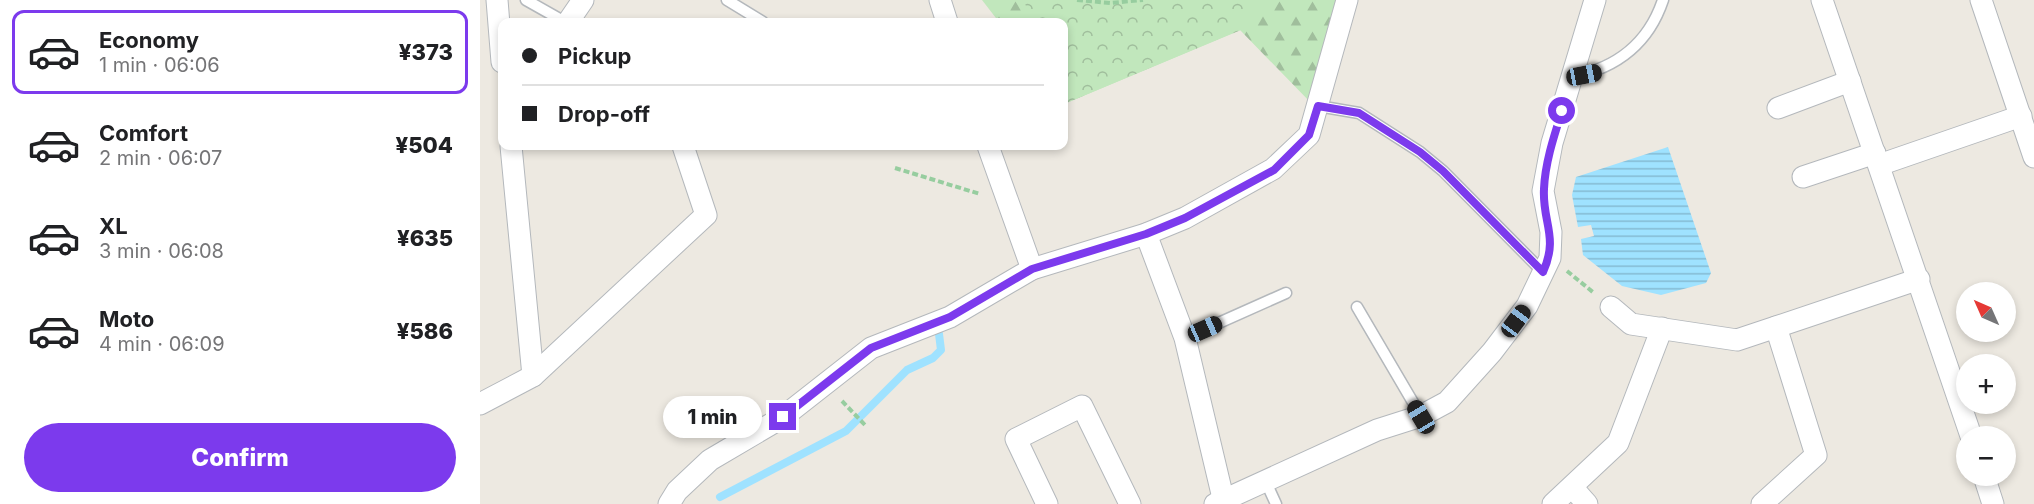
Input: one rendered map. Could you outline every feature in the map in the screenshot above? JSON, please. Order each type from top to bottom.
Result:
[{"type":"street","points":[[497,0],[494,33],[498,48]]},
{"type":"street","points":[[569,18],[583,0]]},
{"type":"street","points":[[940,0],[946,18]]},
{"type":"street","points":[[669,504],[677,492],[710,460],[783,417],[871,348],[950,317],[1032,269],[1146,234],[1185,218],[1274,170],[1309,135],[1347,0]]},
{"type":"street","points":[[1146,234],[1185,338],[1219,501],[1377,430],[1421,417],[1447,402],[1492,352],[1527,306],[1546,265],[1551,232],[1543,191],[1552,143],[1595,0]]},
{"type":"street","points":[[1822,0],[1968,426]]},
{"type":"street","points":[[1981,0],[2034,157]]},
{"type":"street","points":[[1778,108],[1850,81]]},
{"type":"street","points":[[1803,177],[1877,159],[2021,116]]},
{"type":"street","points":[[511,150],[533,376]]},
{"type":"street","points":[[480,404],[533,376],[706,215],[684,150]]},
{"type":"street","points":[[989,150],[1032,269]]},
{"type":"street","points":[[1611,307],[1631,324],[1737,340],[1919,279]]},
{"type":"street","points":[[1762,504],[1816,455],[1776,327]]},
{"type":"street","points":[[1553,504],[1618,443],[1662,328]]},
{"type":"street","points":[[1047,504],[1016,440],[1082,406],[1130,504]]},
{"type":"street","points":[[1987,486],[1993,504]]},
{"type":"street","points":[[1572,487],[1587,504]]},
{"type":"lane","points":[[526,0],[559,18]]},
{"type":"lane","points":[[727,0],[756,18]]},
{"type":"lane","points":[[1572,77],[1597,72],[1624,56],[1638,44],[1651,26],[1663,0]]},
{"type":"lane","points":[[1318,106],[1359,113],[1420,152],[1546,265]]},
{"type":"lane","points":[[1185,338],[1286,293]]},
{"type":"lane","points":[[1357,307],[1421,417]]},
{"type":"lane","points":[[1265,480],[1276,504]]},
{"type":"path","points":[[1077,0],[1110,3],[1143,0]]},
{"type":"path","points":[[895,168],[1007,201]]},
{"type":"path","points":[[1546,265],[1611,307]]},
{"type":"path","points":[[825,383],[865,425]]},
{"type":"green space","points":[[982,0],[1338,0],[1312,104],[1240,30],[1068,102],[1068,18],[996,18]]},
{"type":"green space","points":[[1024,0],[1259,0],[1241,30],[1068,102],[1068,18],[1030,18]]},
{"type":"water","points":[[1668,147],[1711,273],[1706,283],[1661,295],[1622,286],[1583,255],[1581,239],[1594,236],[1591,225],[1578,227],[1572,195],[1576,177]]},
{"type":"waterway","points":[[720,497],[846,431],[907,370],[933,358],[941,350],[939,334]]},
{"type":"route","points":[[783,417],[871,348],[928,328],[1032,269],[1146,234],[1185,218],[1274,170],[1309,135],[1318,106],[1359,113],[1420,152],[1443,171],[1543,272],[1550,258],[1551,232],[1543,191],[1552,143],[1562,111]]}]
